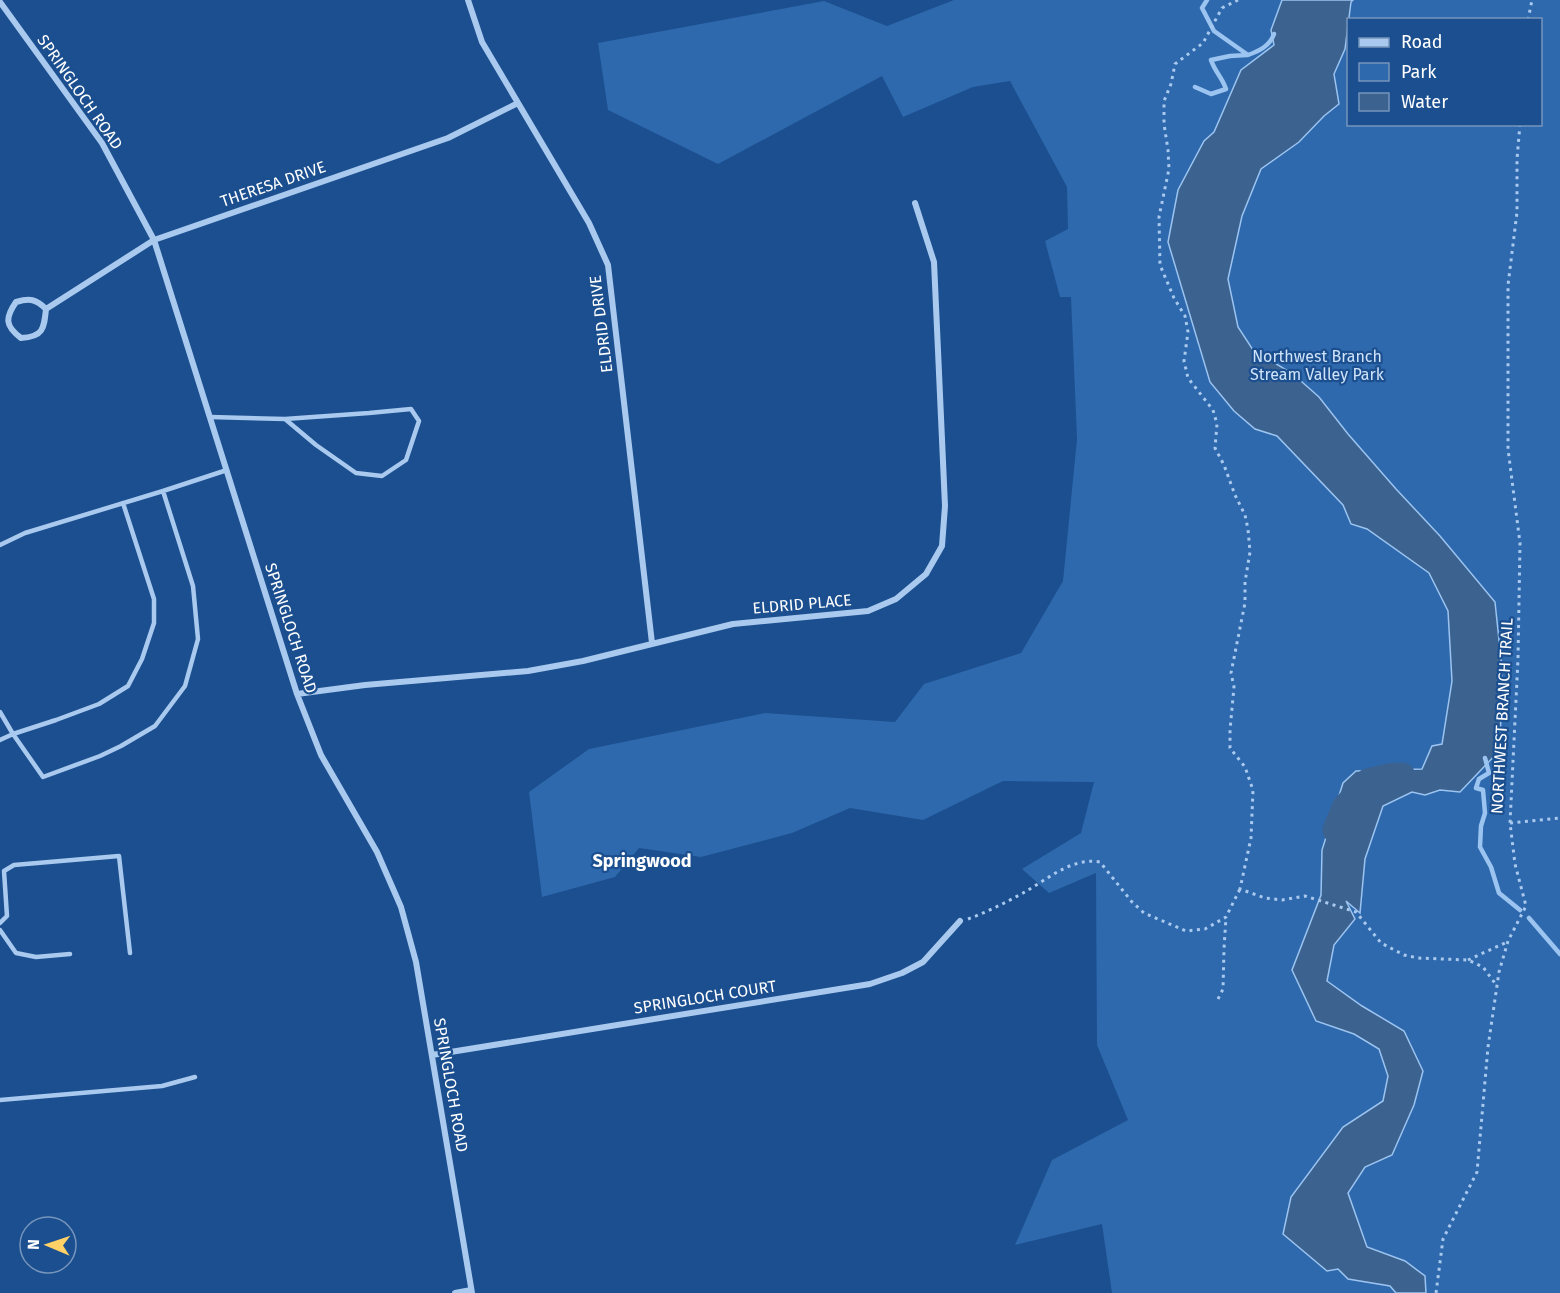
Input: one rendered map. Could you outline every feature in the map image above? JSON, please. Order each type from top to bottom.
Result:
[{"type":"street","name":"ELDRID DRIVE","points":[[468,0],[482,42],[590,223],[608,265],[652,643]]},
{"type":"street","name":"SPRINGLOCH ROAD","points":[[0,2],[102,143],[154,240],[297,694],[321,755],[377,852],[401,907],[416,962],[472,1291]]},
{"type":"street","name":"THERESA DRIVE","points":[[46,309],[154,240],[448,138],[518,103]]},
{"type":"street","name":"ELDRID PLACE","points":[[297,694],[366,685],[528,671],[583,662],[732,624],[868,611],[896,599],[926,574],[942,546],[945,506],[934,262],[915,203]]},
{"type":"street","points":[[27,299],[39,302],[46,309],[42,331],[32,337],[21,338],[12,331],[9,322],[10,311],[16,302],[27,299]]},
{"type":"street","name":"SPRINGLOCH COURT","points":[[432,1055],[870,984],[902,973],[923,962],[960,921]]},
{"type":"street","points":[[455,1293],[472,1291]]},
{"type":"lane","points":[[210,417],[285,419],[411,409],[419,421],[406,460],[382,476],[356,473],[316,445],[285,419]]},
{"type":"lane","points":[[0,545],[25,533],[226,470]]},
{"type":"lane","points":[[0,712],[43,777],[100,756],[155,726],[185,686],[198,639],[193,586],[163,491]]},
{"type":"lane","points":[[0,740],[99,704],[128,686],[142,659],[154,623],[154,599],[123,503]]},
{"type":"lane","points":[[0,923],[7,916],[4,871],[14,865],[119,856],[130,953]]},
{"type":"lane","points":[[0,930],[16,953],[36,957],[70,954]]},
{"type":"lane","points":[[0,1100],[162,1086],[195,1077]]},
{"type":"path","points":[[1218,999],[1223,988],[1227,917],[1239,889],[1251,838],[1253,790],[1245,767],[1230,748],[1234,687],[1231,673],[1245,603],[1245,582],[1250,552],[1245,515],[1234,495],[1224,465],[1215,448],[1217,424],[1213,410],[1188,378],[1184,361],[1188,332],[1185,316],[1174,298],[1160,265],[1160,218],[1168,169],[1164,101],[1171,84],[1175,64],[1203,43],[1222,8],[1238,0]]},
{"type":"path","points":[[1528,18],[1532,0]]},
{"type":"path","name":"NORTHWEST BRANCH TRAIL","points":[[1436,1293],[1443,1239],[1477,1172],[1488,1047],[1499,972],[1508,941],[1526,906],[1515,864],[1510,823],[1518,659],[1520,543],[1508,450],[1508,285],[1517,212],[1520,126]]},
{"type":"path","points":[[1510,823],[1560,818]]},
{"type":"path","points":[[960,921],[994,908],[1067,867],[1080,861],[1091,860],[1100,862],[1132,902],[1144,913],[1159,920],[1186,931],[1205,928],[1227,917]]},
{"type":"path","points":[[1239,889],[1282,900],[1305,896],[1356,912],[1381,943],[1404,955],[1418,958],[1468,960],[1483,967],[1497,986]]},
{"type":"path","points":[[1468,960],[1508,941]]},
{"type":"green space","name":"Northwest Branch Stream Valley Park","points":[[954,0],[1560,0],[1560,1293],[1112,1293],[1102,1224],[1015,1245],[1052,1160],[1128,1120],[1097,1045],[1096,873],[1049,893],[1022,869],[1081,833],[1094,782],[1003,781],[923,820],[850,808],[792,833],[701,857],[639,848],[615,877],[542,897],[529,792],[589,749],[765,713],[895,722],[924,684],[1021,653],[1063,581],[1077,439],[1071,297],[1060,297],[1045,241],[1068,229],[1067,187],[1010,81],[973,87],[903,117],[882,76],[718,164],[608,110],[598,43],[824,1],[887,26]]},
{"type":"water","points":[[1282,0],[1353,0],[1349,18],[1347,18],[1345,49],[1334,74],[1339,104],[1299,142],[1261,169],[1242,216],[1228,279],[1238,327],[1253,350],[1293,374],[1319,397],[1348,434],[1440,536],[1495,602],[1502,669],[1500,750],[1460,792],[1440,790],[1425,795],[1412,792],[1383,806],[1365,859],[1360,913],[1346,901],[1355,919],[1334,945],[1327,981],[1362,1006],[1404,1031],[1423,1071],[1414,1105],[1392,1155],[1365,1167],[1348,1193],[1367,1247],[1405,1261],[1425,1276],[1426,1293],[1396,1293],[1390,1286],[1348,1279],[1338,1269],[1327,1271],[1283,1234],[1291,1197],[1343,1127],[1383,1101],[1388,1076],[1379,1049],[1354,1034],[1316,1021],[1292,970],[1321,895],[1322,850],[1343,783],[1356,771],[1422,769],[1432,746],[1442,744],[1452,681],[1448,611],[1429,573],[1367,529],[1351,524],[1343,505],[1277,436],[1255,429],[1234,411],[1210,382],[1168,242],[1178,190],[1204,141],[1214,132],[1241,70],[1274,45],[1271,30]]},
{"type":"waterway","points":[[1207,0],[1202,8],[1214,31],[1248,55],[1267,45],[1274,34]]},
{"type":"waterway","points":[[1195,87],[1211,94],[1226,89],[1211,60],[1247,55]]},
{"type":"waterway","points":[[1485,758],[1489,773],[1479,779],[1476,788],[1483,790],[1485,813],[1481,826],[1480,847],[1491,867],[1499,893],[1520,910]]},
{"type":"waterway","points":[[1336,830],[1345,808],[1368,782],[1402,776]]},
{"type":"waterway","points":[[1529,918],[1560,954]]},
{"type":"district","name":"Springwood","points":[[642,861]]}]
